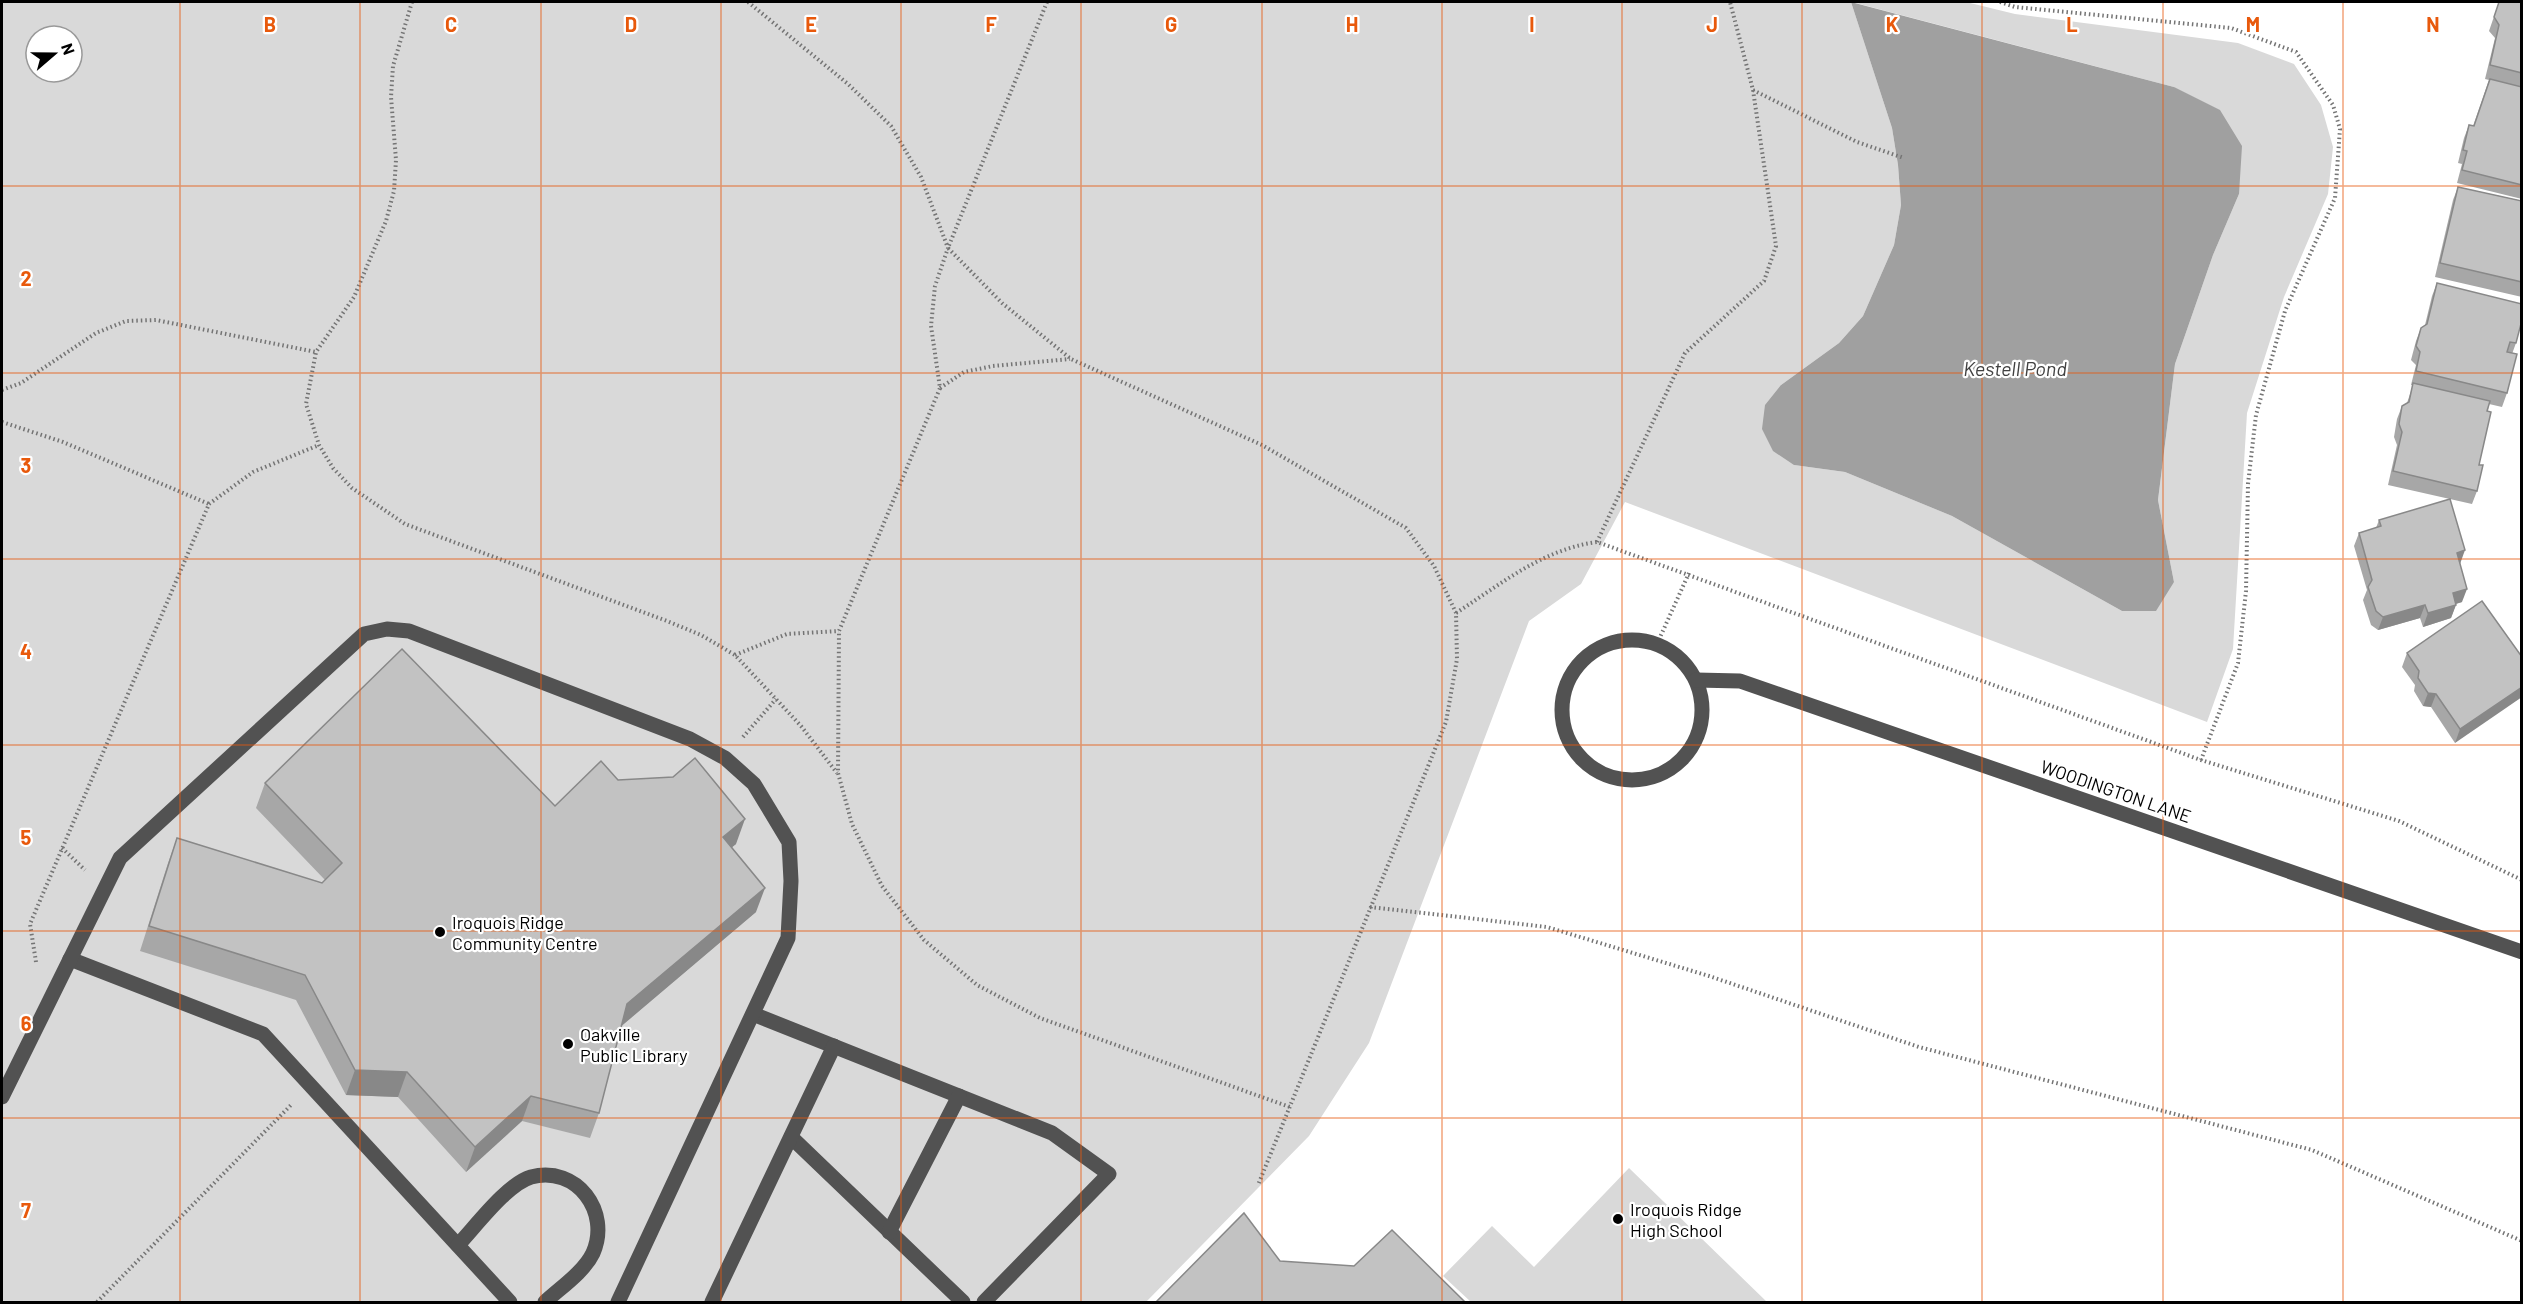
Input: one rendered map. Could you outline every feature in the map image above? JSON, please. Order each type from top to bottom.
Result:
[{"type":"street","points":[[2,1097],[120,858],[364,634],[387,629],[409,631],[690,739],[725,758],[754,784],[789,842],[791,881],[788,939],[618,1302]]},
{"type":"street","points":[[1633,639],[1657,644],[1673,652],[1696,680],[1703,704],[1701,728],[1691,750],[1674,768],[1652,778],[1628,781],[1605,776],[1584,762],[1570,743],[1562,720],[1563,696],[1572,673],[1587,655],[1609,643],[1633,639]]},
{"type":"street","name":"WOODINGTON LANE","points":[[1696,680],[1740,681],[2522,951]]},
{"type":"street","points":[[70,959],[263,1034],[510,1302]]},
{"type":"street","points":[[753,1014],[1052,1133],[1109,1174],[984,1302]]},
{"type":"street","points":[[712,1302],[834,1046]]},
{"type":"street","points":[[890,1232],[959,1096]]},
{"type":"street","points":[[791,1137],[963,1302]]},
{"type":"street","points":[[458,1245],[514,1186],[530,1177],[549,1175],[567,1179],[582,1189],[593,1203],[598,1239],[592,1256],[545,1302]]},
{"type":"path","points":[[411,2],[393,66],[391,97],[396,160],[394,191],[386,220],[354,297],[316,352],[306,404],[319,445],[333,468],[352,488],[405,524],[667,621],[701,635],[735,655],[801,726],[838,774]]},
{"type":"path","points":[[748,2],[848,84],[891,126],[921,177],[948,248],[1002,303],[1071,359],[1262,445],[1406,528],[1434,566],[1456,613],[1457,659],[1446,722],[1258,1185]]},
{"type":"path","points":[[1047,2],[948,248],[935,286],[931,326],[940,388],[839,631],[838,774],[852,824],[882,886],[924,940],[977,985],[1040,1018],[1290,1107]]},
{"type":"path","points":[[1597,542],[1685,353],[1764,281],[1776,246],[1753,90],[1730,2]]},
{"type":"path","points":[[2000,2],[2015,7],[2231,28],[2296,52],[2333,105],[2340,129],[2335,198],[2285,311],[2256,415],[2248,484],[2246,591],[2238,663],[2201,760]]},
{"type":"path","points":[[1753,90],[1857,142],[1904,158]]},
{"type":"path","points":[[2,390],[21,383],[96,333],[126,321],[156,320],[316,352]]},
{"type":"path","points":[[940,388],[964,372],[993,366],[1071,359]]},
{"type":"path","points":[[2,422],[63,442],[209,504]]},
{"type":"path","points":[[45,1010],[30,924],[209,504],[253,472],[319,445]]},
{"type":"path","points":[[1456,613],[1531,564],[1557,551],[1597,542],[1689,573],[2201,760],[2399,821],[2494,869],[2522,880]]},
{"type":"path","points":[[1657,644],[1689,573]]},
{"type":"path","points":[[735,655],[787,634],[839,631]]},
{"type":"path","points":[[725,758],[776,699]]},
{"type":"path","points":[[1370,908],[1547,927],[1709,976],[1919,1047],[2312,1150],[2522,1241]]},
{"type":"path","points":[[97,1302],[310,1085]]},
{"type":"shaded area","points":[[2,2],[1851,2],[1892,128],[1901,205],[1894,245],[1863,316],[1839,343],[1781,385],[1794,465],[1845,472],[1952,516],[2122,611],[2174,582],[2158,500],[2175,364],[2213,255],[2239,194],[2174,87],[1852,2],[1966,2],[2015,14],[2238,43],[2294,64],[2321,105],[2333,147],[2328,194],[2284,297],[2247,413],[2233,649],[2207,722],[1625,502],[1581,584],[1529,621],[1369,1043],[1309,1136],[1146,1302],[2,1302]]},
{"type":"shaded area","points":[[1629,1168],[1767,1302],[1471,1302],[1443,1276],[1492,1226],[1534,1267]]},
{"type":"water","name":"Kestell Pond","points":[[1851,2],[2174,87],[2220,110],[2242,146],[2239,194],[2213,255],[2175,364],[2158,500],[2174,582],[2156,611],[2122,611],[1952,516],[1845,472],[1794,465],[1773,451],[1762,429],[1765,405],[1781,385],[1839,343],[1863,316],[1894,245],[1901,205],[1892,128]]},
{"type":"building","points":[[2499,2],[2522,2],[2522,73],[2490,65],[2499,25],[2494,17]]},
{"type":"building","points":[[2490,79],[2522,87],[2522,185],[2462,170],[2467,151],[2463,150],[2469,125],[2474,126]]},
{"type":"building","points":[[2458,187],[2522,201],[2522,282],[2440,263]]},
{"type":"building","points":[[2437,283],[2522,304],[2522,320],[2516,343],[2510,342],[2507,352],[2517,354],[2507,393],[2416,371],[2420,352],[2416,346],[2421,328],[2427,324]]},
{"type":"building","points":[[2413,383],[2490,401],[2487,411],[2491,412],[2479,465],[2483,465],[2477,491],[2393,471],[2402,432],[2399,424],[2402,406],[2409,402]]},
{"type":"building","points":[[2450,499],[2465,550],[2457,553],[2467,589],[2453,593],[2456,605],[2428,613],[2425,605],[2383,617],[2376,611],[2368,587],[2372,580],[2359,533],[2381,526],[2379,520]]},
{"type":"building","points":[[2482,601],[2522,657],[2522,687],[2460,729],[2436,694],[2428,693],[2418,678],[2419,671],[2407,653]]},
{"type":"building","name":"Iroquois Ridge Community Centre","points":[[402,649],[555,806],[601,761],[618,780],[673,777],[695,758],[745,819],[723,837],[765,888],[627,1004],[599,1113],[531,1096],[475,1147],[407,1072],[355,1070],[305,975],[149,926],[177,838],[322,883],[342,863],[265,783]]},
{"type":"building","points":[[1244,1213],[1280,1261],[1354,1266],[1392,1230],[1465,1302],[1156,1302]]},
{"type":"place","name":"Iroquois Ridge Community Centre","points":[[440,932]]},
{"type":"place","name":"Oakville Public Library","points":[[568,1044]]},
{"type":"place","name":"Iroquois Ridge High School","points":[[1618,1219]]}]
